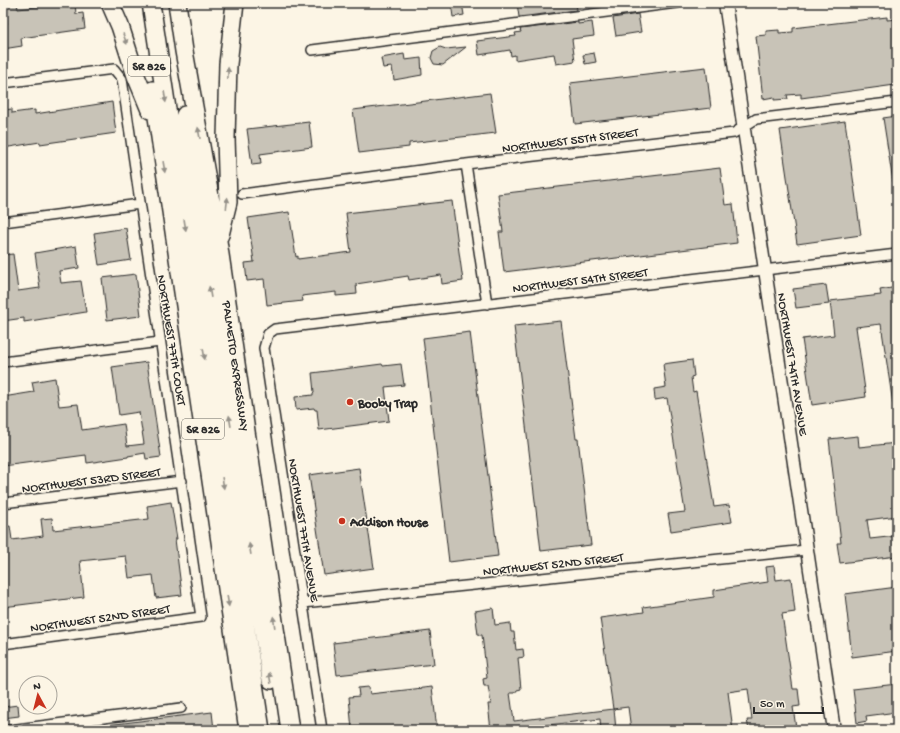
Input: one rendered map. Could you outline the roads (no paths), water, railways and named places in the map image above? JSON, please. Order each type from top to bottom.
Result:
[{"type":"highway","points":[[110,3],[123,35],[136,76],[158,129]]},
{"type":"highway","name":"SR 826","points":[[141,3],[158,129],[248,730]]},
{"type":"highway","points":[[151,3],[261,730]]},
{"type":"highway","points":[[168,3],[208,279],[278,730]]},
{"type":"highway","name":"PALMETTO EXPRESSWAY","points":[[177,3],[184,51],[218,241],[290,730]]},
{"type":"highway","points":[[218,241],[228,202],[226,138],[228,64],[235,3]]},
{"type":"street","points":[[312,50],[677,3]]},
{"type":"street","name":"NORTHWEST 74TH AVENUE","points":[[725,3],[834,730]]},
{"type":"street","name":"NORTHWEST 77TH COURT","points":[[3,83],[114,69],[122,79],[201,617]]},
{"type":"street","name":"NORTHWEST 55TH STREET","points":[[242,194],[466,164],[734,133],[756,119],[897,102]]},
{"type":"street","points":[[466,164],[487,304]]},
{"type":"street","points":[[3,222],[140,204]]},
{"type":"street","name":"NORTHWEST 54TH STREET","points":[[268,334],[275,329],[897,254]]},
{"type":"street","name":"NORTHWEST 77TH AVENUE","points":[[268,334],[264,348],[322,730]]},
{"type":"street","points":[[3,362],[160,342]]},
{"type":"street","name":"NORTHWEST 53RD STREET","points":[[3,503],[182,481]]},
{"type":"street","name":"NORTHWEST 52ND STREET","points":[[303,603],[806,550]]},
{"type":"street","name":"NORTHWEST 52ND STREET","points":[[3,644],[201,617]]},
{"type":"street","points":[[9,730],[181,708]]},
{"type":"place","name":"Booby Trap","points":[[350,402]]},
{"type":"place","name":"Addison House","points":[[342,521]]}]
